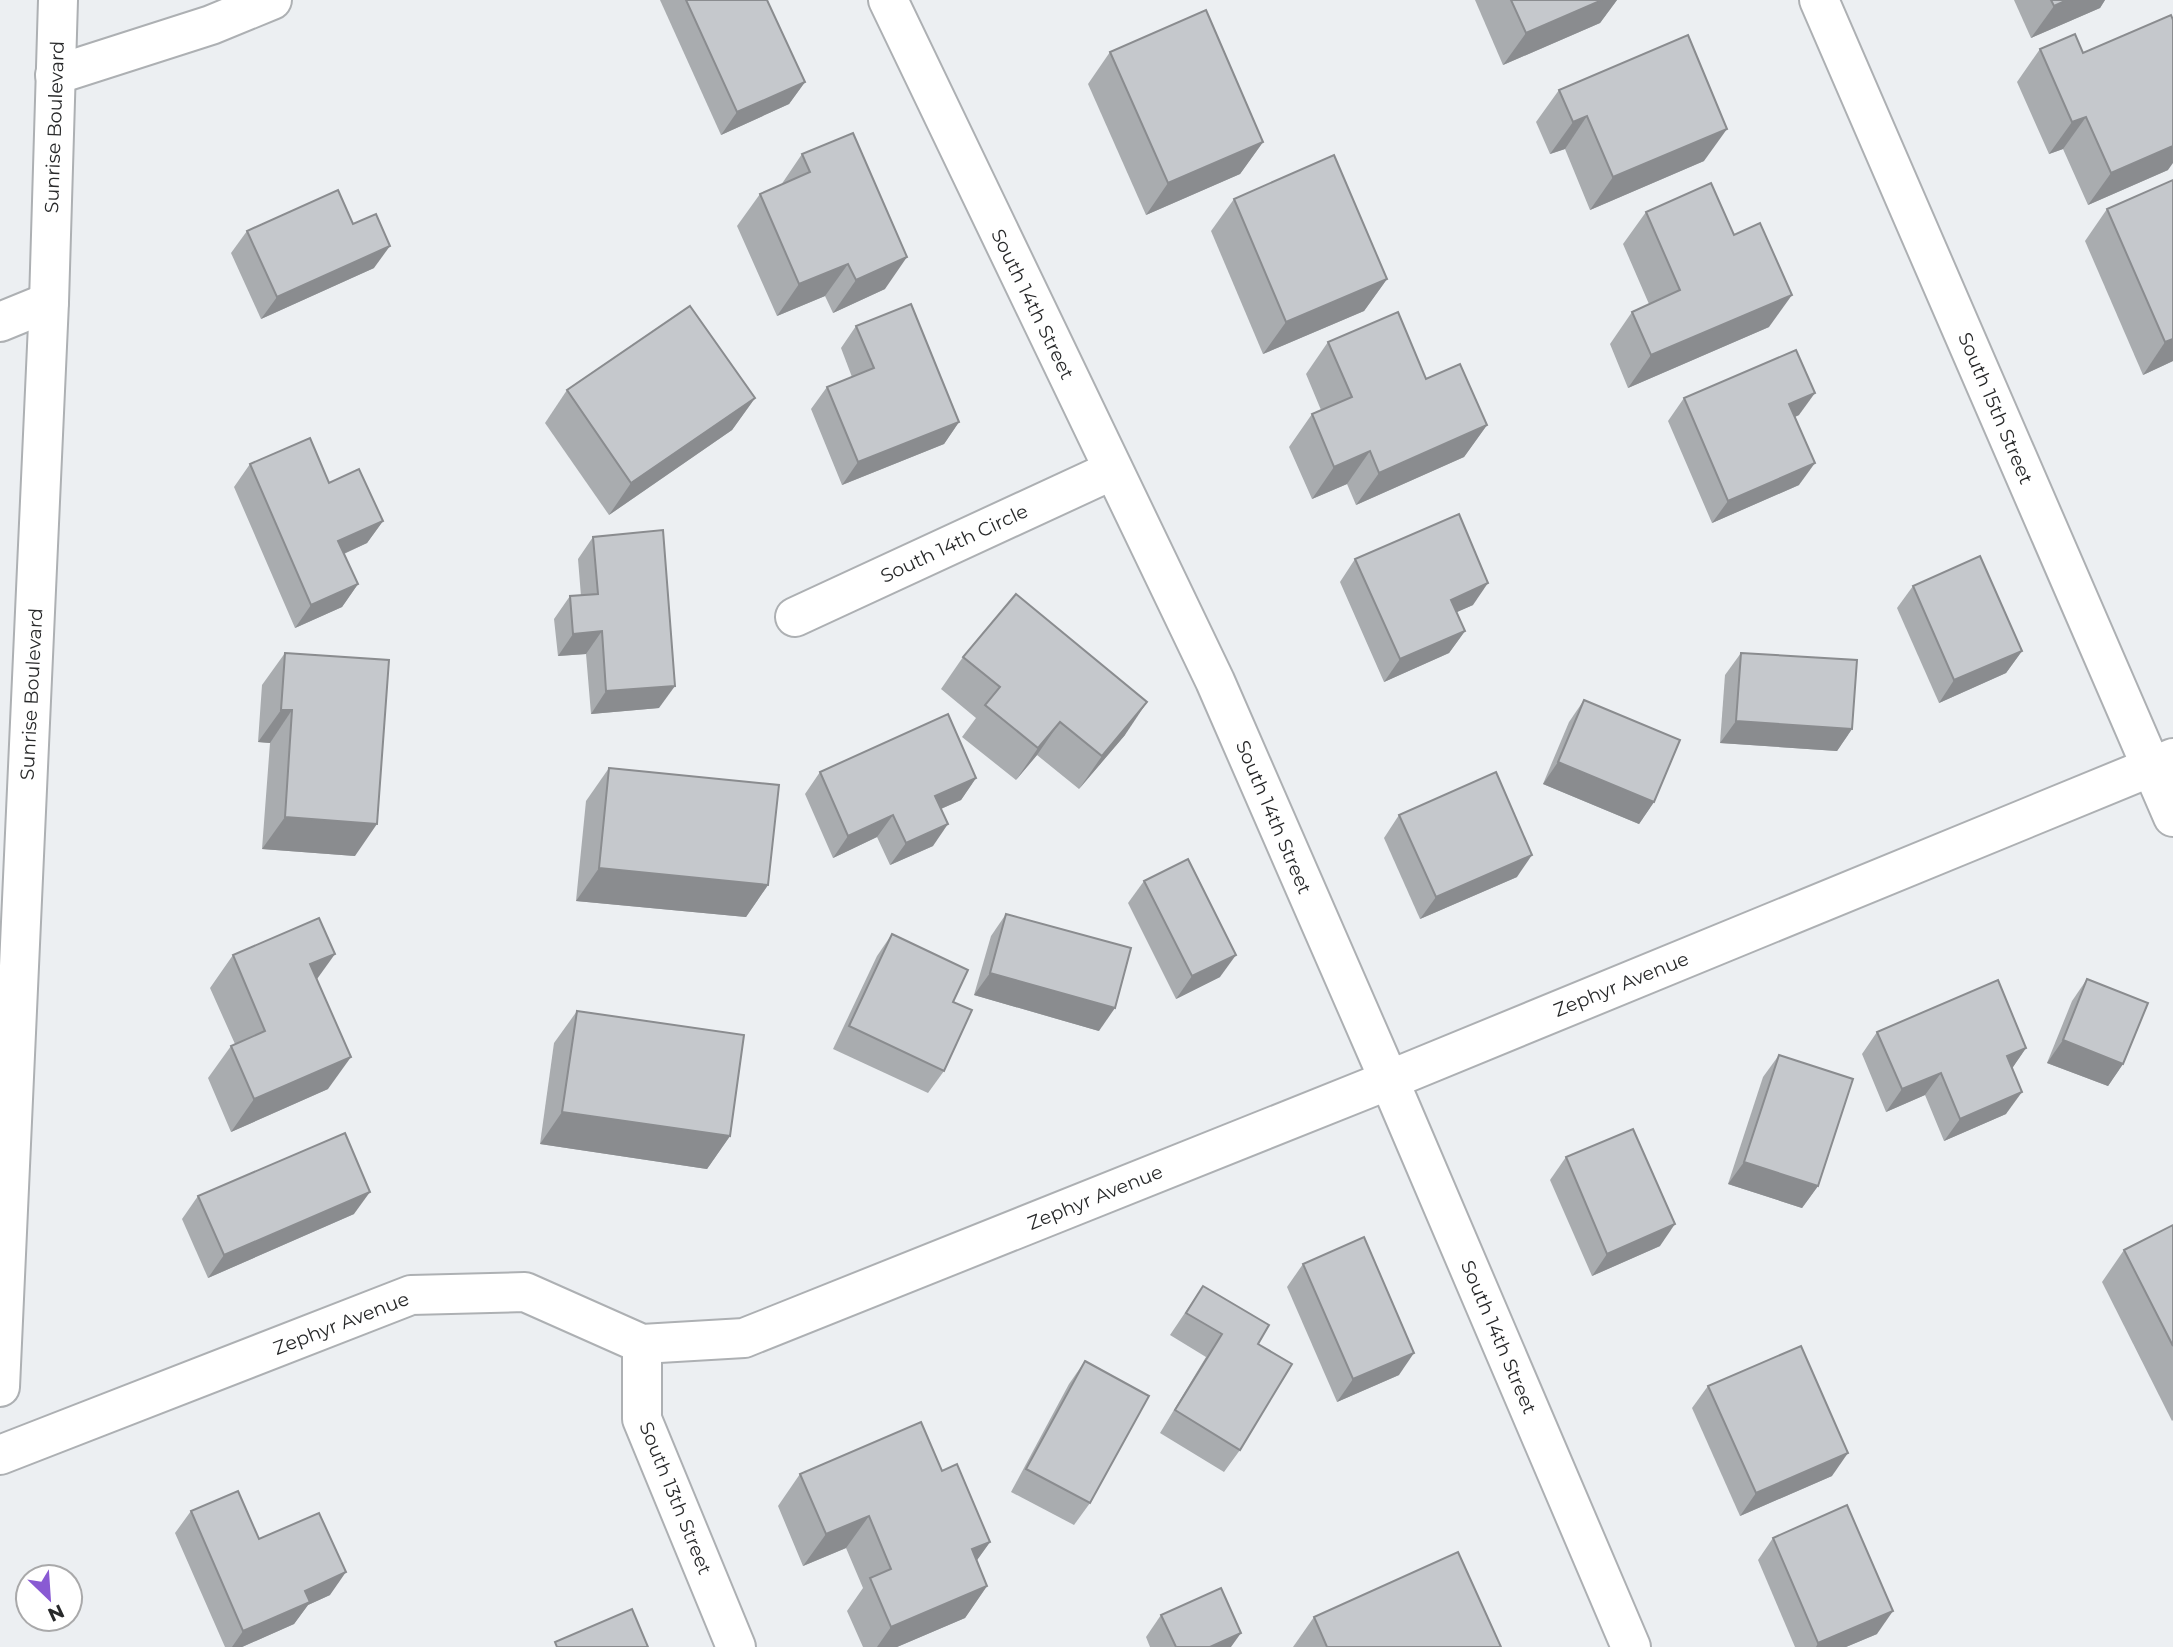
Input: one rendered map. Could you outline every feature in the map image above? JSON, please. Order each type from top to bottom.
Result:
[{"type":"street","name":"Sunrise Boulevard","points":[[0,1387],[48,302],[58,0]]},
{"type":"street","points":[[55,75],[211,25],[272,0]]},
{"type":"street","name":"South 14th Street","points":[[888,0],[1215,681],[1631,1647]]},
{"type":"street","name":"South 15th Street","points":[[1819,0],[2162,762],[2173,817]]},
{"type":"street","points":[[0,322],[48,302]]},
{"type":"street","name":"South 14th Circle","points":[[795,617],[1113,470]]},
{"type":"street","name":"Zephyr Avenue","points":[[0,1455],[411,1295],[525,1292],[642,1344],[744,1338],[1389,1080],[2162,762]]},
{"type":"street","name":"South 13th Street","points":[[642,1344],[642,1419],[736,1647]]},
{"type":"building","points":[[686,0],[767,0],[805,82],[737,112]]},
{"type":"building","points":[[1511,0],[1602,0],[1526,33]]},
{"type":"building","points":[[2051,0],[2067,0],[2054,6]]},
{"type":"building","points":[[1206,10],[1263,142],[1168,183],[1110,52]]},
{"type":"building","points":[[2171,15],[2173,146],[2111,173],[2086,117],[2072,122],[2040,49],[2075,34],[2083,53]]},
{"type":"building","points":[[1688,35],[1727,129],[1613,177],[1587,116],[1573,122],[1559,90]]},
{"type":"building","points":[[853,133],[907,257],[856,280],[848,264],[799,284],[760,194],[810,172],[802,154]]},
{"type":"building","points":[[1334,155],[1387,279],[1286,322],[1234,199]]},
{"type":"building","points":[[2173,180],[2173,339],[2165,342],[2107,209]]},
{"type":"building","points":[[1711,183],[1734,235],[1760,223],[1792,295],[1651,355],[1632,312],[1680,290],[1646,212]]},
{"type":"building","points":[[338,190],[353,224],[376,214],[390,246],[277,297],[247,231]]},
{"type":"building","points":[[911,304],[959,422],[858,462],[827,387],[874,368],[856,326]]},
{"type":"building","points":[[690,306],[755,398],[631,483],[567,390]]},
{"type":"building","points":[[1398,312],[1426,379],[1460,364],[1487,425],[1379,473],[1370,451],[1334,467],[1312,414],[1352,397],[1328,342]]},
{"type":"building","points":[[1796,350],[1815,393],[1789,404],[1815,463],[1728,501],[1684,398]]},
{"type":"building","points":[[310,438],[329,483],[359,469],[383,521],[338,541],[358,584],[311,605],[250,464]]},
{"type":"building","points":[[1459,514],[1488,583],[1451,600],[1465,631],[1400,659],[1355,559]]},
{"type":"building","points":[[663,530],[675,686],[606,691],[602,631],[573,634],[570,596],[598,594],[593,537]]},
{"type":"building","points":[[1980,556],[2022,651],[1954,680],[1913,586]]},
{"type":"building","points":[[1016,594],[1147,702],[1102,756],[1060,722],[1038,748],[985,705],[1000,687],[963,657]]},
{"type":"building","points":[[285,653],[389,660],[377,824],[285,817],[292,710],[281,710]]},
{"type":"building","points":[[1741,653],[1857,660],[1852,729],[1736,721]]},
{"type":"building","points":[[1584,700],[1680,740],[1654,802],[1558,762]]},
{"type":"building","points":[[948,714],[976,778],[935,796],[948,824],[906,843],[893,815],[848,836],[820,772]]},
{"type":"building","points":[[609,768],[779,785],[768,885],[599,868]]},
{"type":"building","points":[[1496,772],[1532,855],[1436,897],[1399,815]]},
{"type":"building","points":[[1188,859],[1236,955],[1192,976],[1144,881]]},
{"type":"building","points":[[1006,914],[1131,948],[1115,1008],[990,973]]},
{"type":"building","points":[[319,918],[335,954],[310,964],[351,1057],[254,1099],[231,1046],[265,1031],[233,955]]},
{"type":"building","points":[[892,934],[968,970],[953,1002],[972,1010],[944,1071],[849,1026]]},
{"type":"building","points":[[2087,979],[2148,1003],[2123,1064],[2063,1040]]},
{"type":"building","points":[[1998,980],[2026,1048],[2007,1056],[2022,1092],[1960,1119],[1941,1073],[1902,1089],[1877,1032]]},
{"type":"building","points":[[577,1011],[744,1035],[730,1136],[562,1112]]},
{"type":"building","points":[[1779,1055],[1853,1079],[1818,1186],[1744,1162]]},
{"type":"building","points":[[1633,1129],[1675,1224],[1607,1254],[1566,1157]]},
{"type":"building","points":[[345,1133],[370,1192],[224,1255],[198,1196]]},
{"type":"building","points":[[2173,1225],[2173,1346],[2124,1250]]},
{"type":"building","points":[[1364,1237],[1414,1353],[1353,1379],[1303,1264]]},
{"type":"building","points":[[1203,1286],[1269,1325],[1258,1344],[1292,1364],[1240,1450],[1175,1410],[1222,1334],[1186,1313]]},
{"type":"building","points":[[1801,1346],[1848,1453],[1756,1493],[1708,1386]]},
{"type":"building","points":[[1085,1361],[1149,1396],[1090,1503],[1026,1469]]},
{"type":"building","points":[[921,1422],[942,1471],[957,1464],[990,1542],[972,1549],[987,1586],[891,1627],[870,1578],[891,1569],[869,1516],[826,1534],[800,1474]]},
{"type":"building","points":[[238,1491],[259,1539],[319,1513],[346,1572],[305,1591],[310,1602],[243,1631],[191,1511]]},
{"type":"building","points":[[1847,1505],[1893,1611],[1818,1643],[1773,1538]]},
{"type":"building","points":[[1458,1552],[1501,1647],[1327,1647],[1314,1617]]},
{"type":"building","points":[[1221,1588],[1241,1633],[1210,1647],[1176,1647],[1161,1615]]},
{"type":"building","points":[[632,1609],[648,1647],[557,1647],[555,1642]]}]
